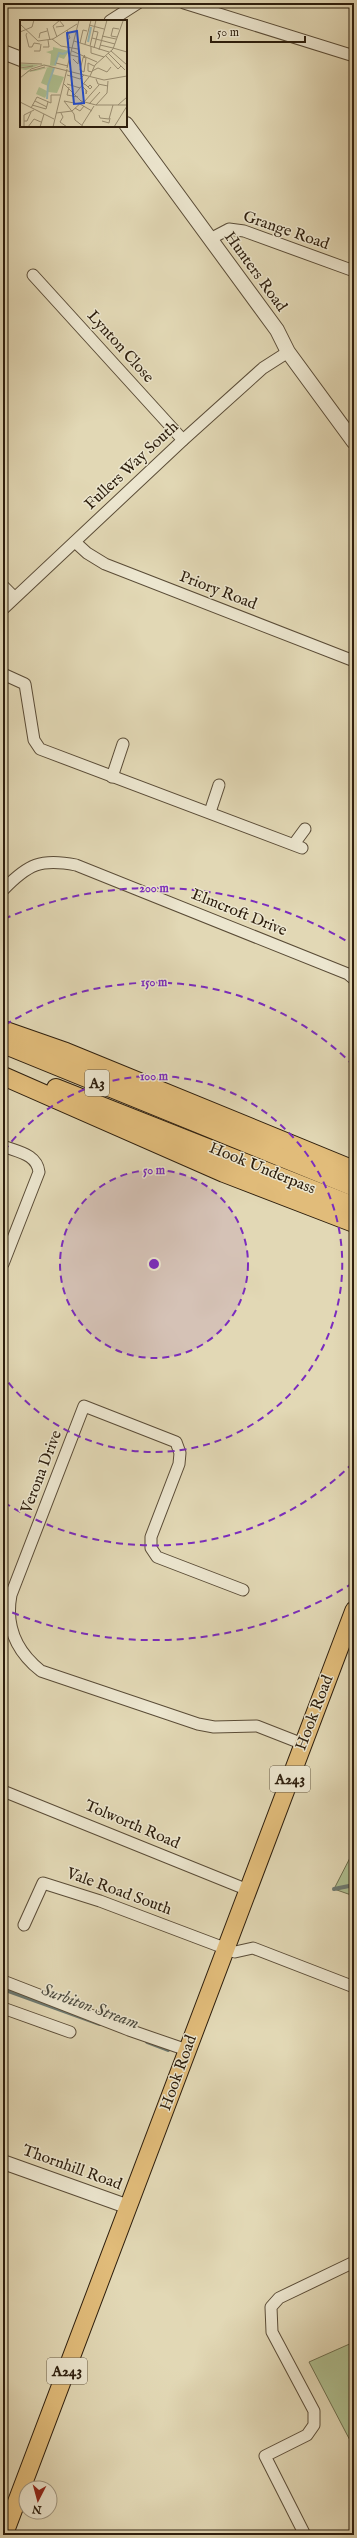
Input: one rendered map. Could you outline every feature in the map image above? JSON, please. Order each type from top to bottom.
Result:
[{"type":"highway","points":[[3,1030],[66,1052],[354,1170]]},
{"type":"highway","name":"Hook Underpass","points":[[3,1044],[354,1187]]},
{"type":"highway","name":"Hook Underpass","points":[[3,1066],[354,1206]]},
{"type":"highway","points":[[3,1076],[224,1173],[354,1223]]},
{"type":"main road","name":"Hook Road","points":[[4,2535],[303,1744],[349,1639],[354,1610]]},
{"type":"street","points":[[112,20],[138,3]]},
{"type":"street","points":[[184,3],[354,56]]},
{"type":"street","points":[[3,52],[20,59]]},
{"type":"street","name":"Hunters Road","points":[[127,125],[277,330],[288,352],[354,442]]},
{"type":"street","name":"Grange Road","points":[[210,239],[228,229],[244,231],[354,271]]},
{"type":"street","name":"Lynton Close","points":[[33,275],[183,440]]},
{"type":"street","name":"Fullers Way South","points":[[3,609],[14,597],[75,542],[183,440],[263,368],[288,352]]},
{"type":"street","name":"Priory Road","points":[[75,542],[87,553],[105,564],[354,661]]},
{"type":"street","points":[[3,586],[14,597]]},
{"type":"street","points":[[3,674],[25,684],[34,740],[40,749],[298,846],[305,829]]},
{"type":"street","points":[[112,776],[123,744]]},
{"type":"street","points":[[210,812],[220,785]]},
{"type":"street","name":"Elmcroft Drive","points":[[3,890],[25,870],[43,861],[76,865],[348,974],[354,979]]},
{"type":"street","points":[[3,1025],[66,1052]]},
{"type":"street","points":[[3,1146],[33,1158],[38,1164],[39,1172],[3,1264]]},
{"type":"street","name":"Verona Drive","points":[[243,1590],[157,1557],[151,1548],[151,1537],[180,1464],[180,1453],[176,1442],[84,1406],[11,1595],[9,1618],[17,1646],[26,1659],[41,1671],[198,1724],[214,1727],[257,1726],[303,1744]]},
{"type":"street","name":"Tolworth Road","points":[[3,1791],[248,1890]]},
{"type":"street","name":"Vale Road South","points":[[24,1925],[43,1883],[227,1948]]},
{"type":"street","points":[[227,1948],[235,1952],[253,1948],[354,1987]]},
{"type":"street","points":[[3,1981],[129,2030],[187,2050]]},
{"type":"street","points":[[3,2008],[70,2032]]},
{"type":"street","name":"Thornhill Road","points":[[3,2162],[129,2207]]},
{"type":"street","points":[[305,2535],[265,2456],[307,2435],[314,2425],[314,2411],[272,2332],[271,2307],[279,2298],[354,2262]]},
{"type":"green space","points":[[354,1850],[354,1896],[334,1889]]},
{"type":"green space","points":[[354,2342],[354,2448],[309,2362]]},
{"type":"waterway","name":"Surbiton Stream","points":[[334,1889],[354,1885]]},
{"type":"waterway","name":"Surbiton Stream","points":[[3,1989],[100,2024]]},
{"type":"waterway","name":"Surbiton Stream","points":[[147,2042],[168,2050]]}]
